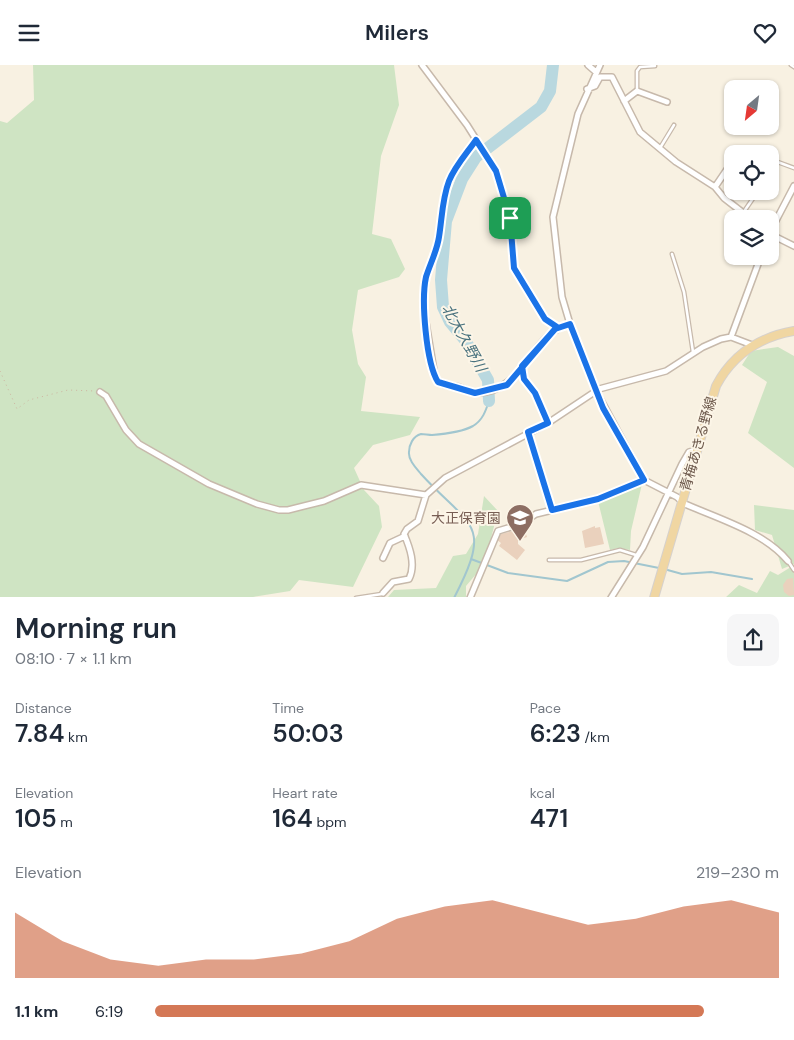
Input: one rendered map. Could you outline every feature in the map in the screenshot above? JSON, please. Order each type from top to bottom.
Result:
[{"type":"main road","name":"青梅あきる野線","points":[[654,597],[710,402],[720,379],[733,361],[752,345],[769,337],[794,331]]},
{"type":"street","points":[[422,65],[477,142],[501,183],[510,218],[514,268],[545,319],[557,327]]},
{"type":"street","points":[[588,65],[596,73]]},
{"type":"street","points":[[600,65],[587,89],[578,115],[553,217],[562,297],[570,324],[596,391],[644,480],[681,501],[760,539],[779,550],[788,561]]},
{"type":"street","points":[[587,89],[595,86],[600,77],[612,77],[640,132],[676,162],[715,187],[724,198],[739,210]]},
{"type":"street","points":[[624,101],[637,91],[667,102]]},
{"type":"street","points":[[477,142],[457,167],[446,188],[437,247],[426,278],[423,305],[433,371],[438,382],[480,393],[500,387],[511,381],[557,327],[570,324]]},
{"type":"street","points":[[715,187],[724,174]]},
{"type":"street","points":[[779,215],[794,185]]},
{"type":"street","points":[[779,238],[794,246]]},
{"type":"street","points":[[730,337],[758,265]]},
{"type":"street","points":[[383,593],[393,583],[409,579],[413,571],[411,550],[405,536],[406,529],[418,521],[426,495],[439,483],[486,454],[548,423],[596,391],[666,371],[721,339],[730,337],[752,345]]},
{"type":"street","points":[[100,392],[106,395],[126,429],[139,444],[209,484],[257,504],[279,510],[288,510],[324,501],[361,485],[426,495]]},
{"type":"street","points":[[611,597],[638,556],[686,457],[696,450]]},
{"type":"street","points":[[470,597],[491,550],[494,535],[498,531],[521,524],[536,514],[598,499],[644,480]]},
{"type":"street","points":[[383,558],[390,543],[405,536]]},
{"type":"lane","points":[[637,91],[637,71],[640,67],[655,66]]},
{"type":"lane","points":[[660,148],[674,125]]},
{"type":"lane","points":[[779,162],[794,168]]},
{"type":"lane","points":[[672,254],[684,292],[694,354]]},
{"type":"lane","points":[[522,366],[524,379],[535,393],[548,423]]},
{"type":"lane","points":[[549,560],[581,560],[620,549],[638,556]]},
{"type":"lane","points":[[788,561],[794,570]]},
{"type":"lane","points":[[356,597],[383,593]]},
{"type":"path","points":[[0,371],[17,409],[29,400],[68,390],[100,392]]},
{"type":"path","points":[[528,432],[552,510]]},
{"type":"green space","points":[[33,65],[394,65],[399,105],[381,156],[372,234],[391,239],[405,269],[399,277],[358,290],[352,330],[358,364],[366,377],[361,411],[420,417],[410,435],[373,445],[354,468],[364,490],[379,506],[382,527],[353,587],[299,580],[290,591],[253,597],[0,597],[0,121],[7,123],[34,100]]},
{"type":"green space","points":[[778,347],[794,356],[794,468],[748,433],[767,382],[742,365],[751,351]]},
{"type":"green space","points":[[642,484],[631,531],[630,550],[618,548],[610,550],[598,501]]},
{"type":"green space","points":[[484,496],[498,511],[489,546],[477,573],[466,586],[466,597],[388,597],[394,590],[436,588],[453,556],[466,554],[478,534]]},
{"type":"green space","points":[[754,505],[794,510],[794,564],[782,569],[772,535],[755,530]]},
{"type":"green space","points":[[794,565],[794,597],[726,597],[739,585],[757,593],[770,571],[778,575]]},
{"type":"building","points":[[595,526],[595,528],[600,527],[604,544],[585,548],[582,531]]},
{"type":"building","points":[[524,528],[527,537],[518,540],[518,544],[525,550],[517,560],[499,546],[501,543],[497,540],[501,534]]},
{"type":"building","points":[[793,578],[794,595],[789,596],[784,592],[783,585],[787,579]]},
{"type":"waterway","name":"北大久野川","points":[[489,401],[488,380],[465,340],[450,322],[443,307],[441,280],[446,221],[462,179],[476,157],[541,107],[550,91],[553,65]]},
{"type":"waterway","name":"北大久野川","points":[[454,597],[473,554],[474,539],[471,527],[464,517],[415,467],[410,458],[409,449],[418,435],[448,433],[473,426],[482,418],[489,401]]},
{"type":"waterway","points":[[471,559],[508,573],[567,581],[608,562],[624,561],[659,568]]},
{"type":"waterway","points":[[664,569],[682,574],[711,572],[752,579]]},
{"type":"place","name":"大正保育園","points":[[520,542]]},
{"type":"route","points":[[510,218],[496,171],[476,140],[450,178],[446,188],[439,238],[424,290],[423,305],[428,341],[433,371],[438,382],[480,393],[507,385],[522,366],[555,329],[557,327],[570,324],[603,408],[644,480],[598,499],[552,510],[528,432],[548,423],[535,393],[524,379],[522,366],[557,327],[545,319],[514,268],[510,218]]}]
